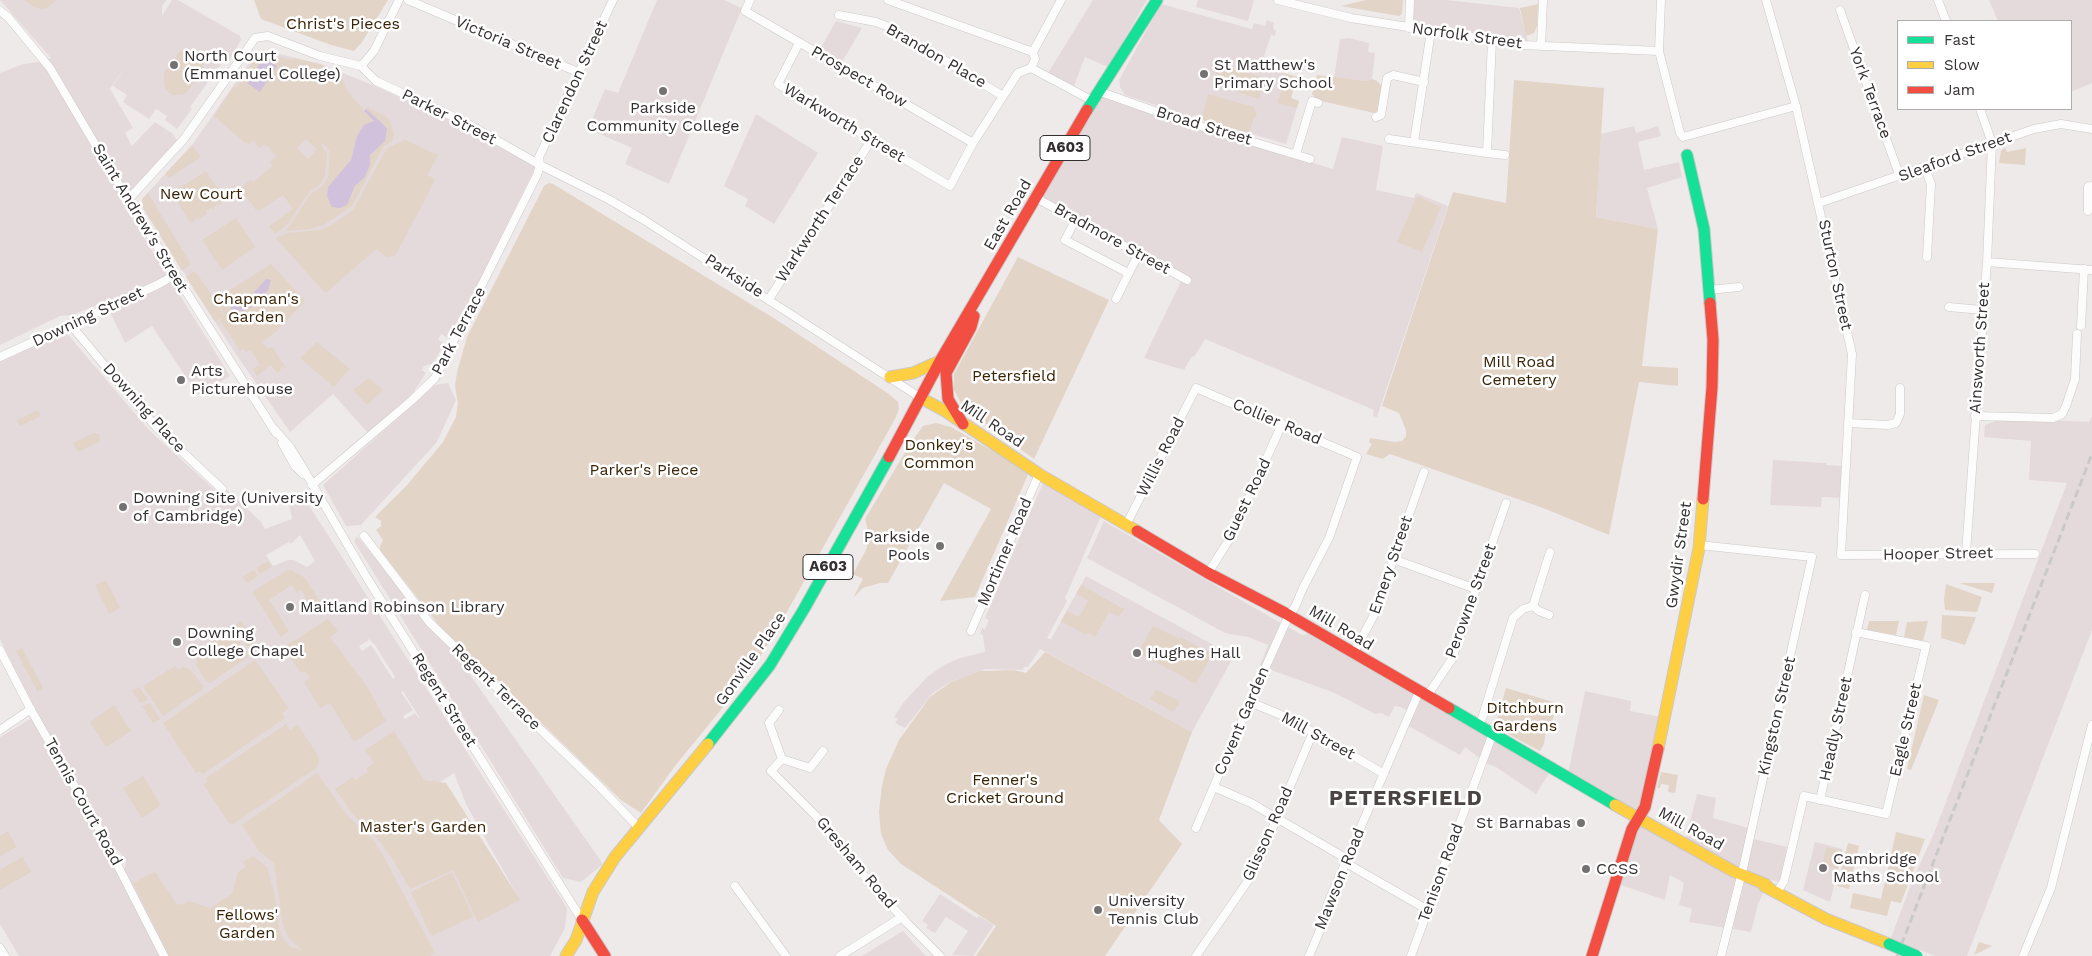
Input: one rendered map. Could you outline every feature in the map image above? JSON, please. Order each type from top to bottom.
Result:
[{"type":"street","points":[[128,200],[184,139],[254,38],[268,36],[320,56],[361,66],[374,51],[399,0]]},
{"type":"street","name":"Victoria Street","points":[[408,0],[580,73]]},
{"type":"street","name":"Clarendon Street","points":[[540,165],[539,157],[613,0]]},
{"type":"street","name":"Prospect Row","points":[[750,0],[745,11],[974,143]]},
{"type":"street","points":[[888,0],[1033,52]]},
{"type":"street","points":[[974,143],[1018,73],[1031,68],[1035,59],[1033,52],[1061,0]]},
{"type":"street","name":"East Road","points":[[921,398],[940,360],[978,299],[1095,96],[1157,0]]},
{"type":"street","name":"Norfolk Street","points":[[1278,0],[1351,18],[1492,40],[1541,46],[1659,52]]},
{"type":"street","points":[[1408,28],[1410,0]]},
{"type":"street","points":[[1541,46],[1543,0]]},
{"type":"street","points":[[1661,0],[1659,52],[1680,133],[1683,137],[1796,106]]},
{"type":"street","name":"Sturton Street","points":[[1766,0],[1796,106],[1852,354],[1841,556]]},
{"type":"street","points":[[1938,0],[1946,20]]},
{"type":"street","name":"York Terrace","points":[[1840,10],[1900,177]]},
{"type":"street","name":"Saint Andrew's Street","points":[[0,11],[8,17],[50,68],[175,275],[274,430],[290,447],[310,482]]},
{"type":"street","name":"Brandon Place","points":[[839,15],[876,22],[889,27],[1003,96]]},
{"type":"street","points":[[1414,142],[1431,31]]},
{"type":"street","points":[[1487,153],[1492,40]]},
{"type":"street","name":"Warkworth Street","points":[[799,43],[778,84],[950,186],[974,143]]},
{"type":"street","name":"Parker Street","points":[[361,66],[376,81],[461,120],[540,165]]},
{"type":"street","name":"Broad Street","points":[[1031,68],[1095,96],[1310,159]]},
{"type":"street","points":[[1376,117],[1381,115],[1387,78],[1393,75],[1424,82]]},
{"type":"street","points":[[1296,154],[1312,101],[1318,102]]},
{"type":"street","points":[[1980,110],[1992,143]]},
{"type":"street","name":"Sleaford Street","points":[[1819,203],[1900,177],[2034,129],[2061,124],[2092,129]]},
{"type":"street","points":[[1389,139],[1505,155]]},
{"type":"street","name":"Warkworth Terrace","points":[[769,299],[872,140]]},
{"type":"street","name":"Ainsworth Street","points":[[1966,553],[1982,310],[1987,262],[1992,143]]},
{"type":"street","name":"Gwydir Street","points":[[1592,956],[1634,824],[1645,807],[1684,628],[1699,545],[1712,387],[1713,340],[1704,229],[1687,155]]},
{"type":"street","name":"Parkside","points":[[540,165],[610,200],[644,220],[921,398]]},
{"type":"street","name":"Park Terrace","points":[[310,482],[411,402],[435,378],[537,175],[540,165]]},
{"type":"street","points":[[1926,168],[1931,184],[1927,257]]},
{"type":"street","points":[[2088,211],[2088,187],[2092,186]]},
{"type":"street","name":"Bradmore Street","points":[[1036,198],[1187,280]]},
{"type":"street","points":[[1076,219],[1065,240],[1128,273]]},
{"type":"street","points":[[1116,299],[1138,252]]},
{"type":"street","points":[[1987,262],[2088,269],[2081,326]]},
{"type":"street","name":"Downing Street","points":[[0,357],[175,275]]},
{"type":"street","points":[[1709,290],[1739,287]]},
{"type":"street","points":[[963,424],[948,399],[946,373],[971,327],[978,299]]},
{"type":"street","points":[[1949,307],[1982,310]]},
{"type":"street","name":"Downing Place","points":[[70,324],[156,426],[222,489]]},
{"type":"street","points":[[1975,416],[2052,418],[2062,414],[2075,379],[2077,334]]},
{"type":"street","points":[[890,377],[913,373],[940,360]]},
{"type":"street","name":"Collier Road","points":[[1196,388],[1357,457]]},
{"type":"street","name":"Willis Road","points":[[1126,525],[1196,388]]},
{"type":"street","points":[[1848,423],[1888,425],[1896,423],[1900,414],[1900,388]]},
{"type":"street","name":"Mill Road","points":[[921,398],[1039,474],[1208,573],[1289,616],[1639,818],[1745,872],[1754,882],[1773,890],[1826,919],[1917,956]]},
{"type":"street","name":"Gonville Place","points":[[582,920],[593,892],[615,857],[770,665],[804,609],[921,398]]},
{"type":"street","name":"Guest Road","points":[[1208,573],[1232,535],[1282,424]]},
{"type":"street","name":"Covent Garden","points":[[1196,828],[1289,616],[1329,538],[1357,457]]},
{"type":"street","name":"Emery Street","points":[[1353,654],[1374,615],[1424,472]]},
{"type":"street","name":"Mortimer Road","points":[[971,630],[1039,474]]},
{"type":"street","name":"Regent Street","points":[[310,482],[434,686],[582,920]]},
{"type":"street","name":"Perowne Street","points":[[1423,694],[1452,658],[1506,503]]},
{"type":"street","name":"Regent Terrace","points":[[364,536],[430,622],[595,781],[639,828]]},
{"type":"street","name":"Kingston Street","points":[[1699,545],[1812,557],[1745,872],[1721,956]]},
{"type":"street","points":[[1533,606],[1550,552]]},
{"type":"street","name":"Hooper Street","points":[[1841,556],[1966,553],[2035,554]]},
{"type":"street","points":[[1393,559],[1476,589]]},
{"type":"street","name":"Headly Street","points":[[1773,890],[1784,881],[1804,796],[1820,800],[1865,595]]},
{"type":"street","points":[[1533,606],[1539,612],[1550,615]]},
{"type":"street","points":[[1480,725],[1513,618],[1518,612],[1533,606]]},
{"type":"street","name":"Eagle Street","points":[[1820,800],[1886,814],[1926,646],[1856,632]]},
{"type":"street","name":"Tennis Court Road","points":[[0,650],[99,829],[164,956]]},
{"type":"street","name":"Mawson Road","points":[[1309,956],[1321,928],[1328,903],[1346,861],[1384,774],[1423,694]]},
{"type":"street","name":"Mill Street","points":[[1250,702],[1281,715],[1313,732],[1384,774]]},
{"type":"street","points":[[0,730],[31,709]]},
{"type":"street","points":[[779,710],[769,724],[782,759],[810,768],[823,751]]},
{"type":"street","points":[[2023,956],[2051,888],[2092,725]]},
{"type":"street","name":"Glisson Road","points":[[1196,956],[1250,878],[1263,852],[1313,732]]},
{"type":"street","name":"Tenison Road","points":[[1411,956],[1493,733]]},
{"type":"street","name":"Gresham Road","points":[[782,759],[772,771],[816,816],[851,861],[940,956]]},
{"type":"street","points":[[1214,787],[1251,803],[1428,910]]},
{"type":"street","points":[[735,886],[786,956]]},
{"type":"street","points":[[840,956],[902,917]]},
{"type":"street","points":[[582,920],[605,956]]},
{"type":"street","name":"A603","points":[[566,956],[576,940],[582,920]]},
{"type":"street","points":[[0,948],[5,956]]},
{"type":"shaded area","points":[[0,0],[167,0],[162,6],[162,16],[172,0],[178,0],[240,36],[241,40],[230,59],[228,61],[225,59],[190,107],[192,109],[177,129],[165,120],[167,116],[156,109],[149,119],[123,102],[127,95],[113,86],[124,69],[110,89],[133,128],[125,133],[132,146],[155,122],[173,134],[177,141],[122,202],[230,376],[198,395],[152,326],[125,343],[105,302],[72,315],[60,316],[0,345],[0,73],[23,64],[51,58]]},
{"type":"shaded area","name":"Parkside Community College","points":[[657,0],[724,0],[742,8],[669,184],[625,164],[632,148],[588,129],[605,89],[618,93]]},
{"type":"shaded area","points":[[1093,0],[1147,0],[1108,67],[1085,57],[1074,86],[1048,73]]},
{"type":"shaded area","points":[[1198,0],[1254,0],[1248,21],[1196,7]]},
{"type":"shaded area","points":[[1413,0],[1446,0],[1519,8],[1528,42],[1411,26]]},
{"type":"shaded area","points":[[1989,0],[2092,0],[2092,83],[2072,92],[2072,20],[1998,20]]},
{"type":"shaded area","name":"St Matthew's Primary School","points":[[1161,4],[1252,29],[1254,23],[1265,26],[1267,20],[1274,23],[1275,36],[1271,35],[1261,65],[1268,68],[1270,62],[1282,66],[1280,72],[1297,77],[1291,98],[1299,101],[1286,144],[1203,120],[1202,117],[1196,115],[1191,117],[1125,95],[1120,87],[1119,80]]},
{"type":"shaded area","points":[[836,21],[862,28],[842,62],[820,49]]},
{"type":"shaded area","points":[[1349,38],[1369,43],[1368,52],[1375,53],[1372,79],[1366,81],[1334,78],[1340,39]]},
{"type":"shaded area","points":[[264,50],[320,64],[375,86],[459,124],[465,132],[536,166],[483,274],[448,338],[441,334],[438,340],[445,344],[432,364],[424,366],[422,370],[426,373],[413,393],[368,433],[333,394],[290,432],[233,350],[143,208],[142,199],[192,145],[256,53]]},
{"type":"shaded area","points":[[264,57],[277,66],[260,92],[247,83]]},
{"type":"shaded area","points":[[1103,96],[1169,119],[1333,169],[1342,137],[1383,146],[1376,190],[1414,198],[1416,193],[1448,206],[1377,417],[1373,416],[1374,410],[1205,339],[1184,370],[1144,358],[1184,275],[1042,197]]},
{"type":"shaded area","points":[[366,109],[387,129],[385,141],[370,155],[370,165],[365,177],[355,186],[347,205],[340,208],[332,207],[327,196],[328,187],[351,160],[357,136],[364,125],[374,121],[364,111]]},
{"type":"shaded area","points":[[756,114],[818,153],[774,224],[745,206],[748,199],[724,186]]},
{"type":"shaded area","points":[[1634,126],[1636,133],[1658,126],[1661,136],[1638,142],[1644,170],[1679,162],[1682,177],[1647,188],[1658,229],[1596,217],[1601,134]]},
{"type":"shaded area","points":[[266,279],[271,280],[268,290],[256,304],[244,311],[231,310],[231,305],[249,298]]},
{"type":"shaded area","points":[[64,330],[149,430],[217,492],[225,488],[261,522],[265,529],[292,519],[289,505],[303,496],[567,908],[565,928],[550,956],[167,956],[124,871],[126,862],[120,852],[113,848],[37,713],[0,639],[0,361]],"holes":[[[300,535],[315,561],[307,567],[294,560],[288,560],[273,566],[266,555],[289,542],[291,544]],[[367,637],[375,645],[395,677],[393,679],[371,645],[362,651],[359,646],[369,640]],[[403,691],[418,718],[415,713],[405,719],[403,716],[413,710],[401,692]],[[454,773],[466,804],[518,897],[446,783],[440,782]]]},
{"type":"shaded area","points":[[448,383],[456,400],[437,442],[361,525],[346,526],[323,485],[435,385]]},
{"type":"shaded area","points":[[2092,416],[2092,630],[1967,956],[1935,956],[1891,938],[1911,884],[1934,833],[2067,483],[2029,480],[2031,441],[1984,437],[1985,425],[1998,420],[2018,421],[2024,419],[2089,422]]},
{"type":"shaded area","points":[[1773,460],[1826,463],[1826,465],[1842,466],[1840,498],[1822,497],[1821,507],[1770,505]]},
{"type":"shaded area","name":"Hughes Hall","points":[[1043,483],[1101,516],[1065,598],[1067,601],[1047,638],[1051,639],[1086,576],[1234,656],[1192,732],[1040,649],[1028,667],[1024,667],[1023,670],[986,669],[950,682],[933,693],[905,728],[895,723],[898,719],[894,717],[904,702],[927,677],[946,664],[960,658],[985,652],[983,635],[980,634],[982,628],[985,629],[989,620],[985,618]]},
{"type":"shaded area","points":[[1104,521],[1302,635],[1308,634],[1550,772],[1536,794],[1496,767],[1486,763],[1465,747],[1460,755],[1403,723],[1408,711],[1400,707],[1395,706],[1389,717],[1381,713],[1375,714],[1335,693],[1260,666],[1268,645],[1248,637],[1225,633],[1087,558]]},
{"type":"shaded area","points":[[357,536],[459,659],[603,864],[581,882],[563,878],[354,541]]},
{"type":"shaded area","points":[[1585,691],[1631,701],[1630,711],[1661,717],[1641,804],[1635,812],[1568,774]]},
{"type":"shaded area","points":[[32,718],[92,823],[160,956],[19,956],[0,924],[0,737]]},
{"type":"shaded area","points":[[1697,794],[1716,798],[1713,818],[1752,829],[1750,838],[1787,847],[1780,882],[1751,875],[1685,841]]},
{"type":"shaded area","points":[[1639,824],[1764,891],[1758,904],[1751,932],[1689,922],[1692,909],[1679,905],[1684,883],[1670,875],[1665,900],[1618,884]]},
{"type":"shaded area","name":"Cambridge Maths School","points":[[1815,842],[1843,849],[1830,902],[1803,890]]},
{"type":"shaded area","points":[[940,894],[977,918],[979,916],[994,925],[973,956],[952,955],[968,931],[946,917],[935,933],[926,928],[928,925],[922,921]]},
{"type":"shaded area","points":[[903,931],[926,956],[862,956],[883,943]]},
{"type":"green space","points":[[24,0],[57,0],[47,8],[41,9],[34,7]]},
{"type":"green space","name":"Christ's Pieces","points":[[254,0],[388,0],[362,42],[354,51],[331,45],[261,19]]},
{"type":"green space","points":[[1366,0],[1403,0],[1402,14],[1399,16],[1341,6]]},
{"type":"green space","points":[[1538,4],[1537,26],[1534,33],[1526,36],[1520,8]]},
{"type":"green space","points":[[189,48],[200,52],[204,61],[203,68],[189,90],[182,95],[173,95],[167,91],[164,85],[164,73],[180,51]]},
{"type":"green space","points":[[261,53],[292,60],[294,58],[320,64],[339,72],[348,92],[374,121],[357,136],[351,160],[333,183],[352,196],[355,186],[365,177],[370,165],[370,155],[385,141],[382,123],[366,109],[367,107],[387,117],[391,124],[394,135],[392,141],[383,147],[352,206],[324,225],[310,229],[286,231],[310,195],[323,185],[328,177],[330,152],[323,143],[321,145],[327,154],[325,175],[321,183],[308,193],[287,225],[275,234],[269,226],[293,209],[283,195],[259,211],[258,209],[256,210],[240,188],[251,180],[253,182],[273,166],[270,162],[276,156],[269,147],[263,145],[260,148],[253,140],[249,144],[244,142],[214,116],[234,86],[237,87],[257,55]],"holes":[[[306,139],[317,149],[308,159],[297,148]]]},
{"type":"green space","points":[[1219,64],[1265,78],[1259,99],[1212,84]]},
{"type":"green space","points":[[1284,73],[1297,77],[1291,98],[1299,101],[1297,108],[1277,103],[1285,80],[1283,79]]},
{"type":"green space","points":[[1317,75],[1377,81],[1383,87],[1379,110],[1374,113],[1317,100],[1312,94]]},
{"type":"green space","name":"Mill Road Cemetery","points":[[1514,80],[1604,88],[1596,217],[1658,229],[1642,366],[1678,368],[1678,386],[1639,382],[1609,535],[1543,508],[1390,454],[1383,459],[1366,454],[1372,444],[1369,442],[1370,438],[1395,442],[1402,441],[1406,436],[1406,430],[1399,413],[1382,406],[1453,192],[1506,203]]},
{"type":"green space","points":[[1208,94],[1254,107],[1257,116],[1254,118],[1249,133],[1203,120],[1202,117]]},
{"type":"green space","points":[[405,140],[438,155],[427,175],[435,179],[395,256],[387,257],[376,249],[327,292],[324,292],[276,238],[288,233],[319,230],[330,226],[353,210],[387,148]]},
{"type":"green space","points":[[192,145],[201,157],[169,178],[165,174]]},
{"type":"green space","points":[[2005,147],[2007,152],[2026,148],[2025,165],[1999,163],[2001,151]]},
{"type":"green space","name":"New Court","points":[[206,171],[224,197],[220,200],[222,204],[215,206],[213,210],[211,208],[206,211],[207,214],[199,219],[197,218],[191,224],[172,193]]},
{"type":"green space","name":"Parker's Piece","points":[[549,183],[772,317],[889,394],[898,402],[899,409],[895,419],[774,635],[742,684],[675,766],[641,813],[621,800],[482,665],[445,633],[380,550],[383,540],[376,530],[381,526],[381,521],[375,517],[408,484],[443,442],[456,417],[458,403],[455,386],[467,337],[544,186]]},
{"type":"green space","points":[[148,193],[189,261],[190,265],[182,271],[143,208],[142,199]]},
{"type":"green space","points":[[1417,196],[1441,207],[1422,252],[1397,242]]},
{"type":"green space","points":[[236,218],[255,247],[222,270],[202,240]]},
{"type":"green space","name":"Petersfield","points":[[1018,257],[1109,300],[1034,459],[964,408],[954,390],[954,374]]},
{"type":"green space","name":"Chapman's Garden","points":[[271,264],[305,301],[278,330],[262,342],[268,349],[272,347],[286,368],[282,367],[278,373],[270,365],[257,376],[253,369],[260,365],[251,350],[245,352],[244,349],[240,351],[220,320],[224,315],[216,299]]},
{"type":"green space","points":[[194,271],[222,311],[223,316],[215,322],[186,277]]},
{"type":"green space","points":[[317,342],[350,369],[334,387],[300,358]]},
{"type":"green space","points":[[369,378],[383,390],[367,405],[353,390]]},
{"type":"green space","points":[[38,410],[41,416],[20,426],[17,420]]},
{"type":"green space","name":"Donkey's Common","points":[[936,423],[951,427],[1029,472],[975,597],[940,601],[991,509],[944,483],[888,583],[880,583],[863,588],[853,598],[863,579],[853,574],[867,548],[868,531],[865,519],[923,426]]},
{"type":"green space","points":[[94,433],[99,434],[100,441],[78,452],[73,443]]},
{"type":"green space","points":[[268,561],[272,567],[260,574],[256,568]]},
{"type":"green space","points":[[254,570],[258,576],[247,583],[242,577]]},
{"type":"green space","points":[[291,570],[305,578],[321,603],[321,608],[312,615],[304,603],[308,601],[301,590],[297,593],[292,585],[269,600],[289,631],[281,637],[253,593],[286,571]]},
{"type":"green space","points":[[106,580],[120,608],[109,614],[95,585]]},
{"type":"green space","points":[[1959,583],[1995,583],[1992,593]]},
{"type":"green space","points":[[1946,584],[1982,597],[1977,612],[1945,610]]},
{"type":"green space","points":[[1081,585],[1124,609],[1119,617],[1109,612],[1095,637],[1088,633],[1086,635],[1061,621],[1067,611],[1079,617],[1085,607],[1088,600],[1076,594]]},
{"type":"green space","points":[[1942,615],[1976,617],[1965,645],[1941,638]]},
{"type":"green space","points":[[328,619],[338,631],[330,637],[368,688],[386,721],[354,742],[330,703],[320,708],[304,682],[310,678],[305,671],[301,673],[289,656],[293,653],[287,645]]},
{"type":"green space","points":[[241,621],[250,634],[243,641],[233,627]]},
{"type":"green space","points":[[1869,621],[1899,621],[1896,635],[1867,630]]},
{"type":"green space","points":[[1928,621],[1923,641],[1904,637],[1907,622]]},
{"type":"green space","points":[[1153,626],[1180,639],[1181,637],[1212,654],[1196,684],[1139,653]]},
{"type":"green space","points":[[231,629],[249,656],[210,683],[207,682],[196,665],[197,658],[202,654],[199,651]]},
{"type":"green space","points":[[252,637],[259,647],[251,652],[245,643]]},
{"type":"green space","points":[[22,648],[43,688],[37,691],[16,651]]},
{"type":"green space","name":"Fenner's Cricket Ground","points":[[1045,652],[1192,732],[1159,820],[1182,844],[1105,956],[976,956],[996,926],[901,864],[888,850],[881,834],[879,811],[882,786],[886,769],[899,740],[930,697],[951,682],[980,671],[1014,670],[1026,673]]},
{"type":"green space","points":[[255,660],[288,707],[282,713],[285,718],[203,774],[200,771],[196,773],[163,723]]},
{"type":"green space","points":[[175,666],[178,670],[183,667],[190,669],[203,686],[203,689],[163,716],[143,686]]},
{"type":"green space","points":[[139,687],[148,700],[140,703],[132,691]]},
{"type":"green space","name":"Ditchburn Gardens","points":[[1506,688],[1557,703],[1551,726],[1546,730],[1544,744],[1540,751],[1495,727]]},
{"type":"green space","points":[[1156,690],[1178,700],[1179,704],[1173,712],[1150,699]]},
{"type":"green space","points":[[1924,695],[1939,700],[1911,770],[1907,769]]},
{"type":"green space","points":[[150,703],[160,719],[153,723],[142,706]]},
{"type":"green space","points":[[114,705],[131,731],[106,747],[90,722]]},
{"type":"green space","points":[[286,724],[290,730],[298,725],[317,754],[319,759],[318,765],[315,769],[233,824],[229,823],[204,785],[207,781],[205,779]]},
{"type":"green space","name":"Master's Garden","points":[[394,731],[424,780],[446,783],[520,900],[478,922],[453,870],[410,889],[392,858],[378,839],[351,812],[335,789],[353,777],[356,780],[368,772],[366,769],[374,763],[365,750]]},
{"type":"green space","points":[[1661,772],[1678,775],[1675,793],[1668,792],[1669,785],[1661,784],[1660,788],[1657,788]]},
{"type":"green space","name":"Fellows' Garden","points":[[317,773],[347,815],[374,841],[435,953],[430,956],[169,956],[133,883],[155,872],[177,904],[182,905],[189,901],[210,908],[232,894],[238,872],[246,867],[243,862],[253,856],[267,867],[275,897],[279,928],[284,940],[290,947],[302,950],[289,938],[283,926],[274,863],[259,851],[242,825]]},
{"type":"green space","points":[[143,776],[161,805],[142,818],[123,788]]},
{"type":"green space","points":[[8,831],[17,847],[0,856],[0,836]]},
{"type":"green space","points":[[1896,832],[1925,839],[1901,903],[1891,901],[1887,916],[1850,908],[1853,893],[1881,899]]},
{"type":"green space","points":[[1848,843],[1859,846],[1849,889],[1837,886]]},
{"type":"green space","points":[[1826,847],[1842,851],[1838,869],[1822,865]]},
{"type":"green space","points":[[22,857],[31,872],[0,890],[0,870]]},
{"type":"green space","points":[[452,872],[473,917],[431,936],[411,892]]},
{"type":"green space","points":[[1979,942],[1992,946],[1974,955]]},
{"type":"railway","points":[[1897,956],[2092,454]]},
{"type":"traffic: fast","points":[[1087,110],[1157,0]]},
{"type":"traffic: fast","points":[[1687,155],[1704,229],[1710,303]]},
{"type":"traffic: fast","points":[[708,744],[770,665],[804,609],[889,457]]},
{"type":"traffic: fast","points":[[1449,708],[1615,805]]},
{"type":"traffic: fast","points":[[1889,944],[1917,956]]},
{"type":"traffic: slow","points":[[890,377],[913,373],[940,361]]},
{"type":"traffic: slow","points":[[921,398],[945,411],[1039,474],[1137,531]]},
{"type":"traffic: slow","points":[[1658,749],[1699,548],[1703,499]]},
{"type":"traffic: slow","points":[[566,956],[576,940],[593,892],[615,857],[708,744]]},
{"type":"traffic: slow","points":[[1615,805],[1733,871],[1765,884],[1769,888]]},
{"type":"traffic: slow","points":[[1764,886],[1826,919],[1889,944]]},
{"type":"traffic: jam","points":[[889,457],[940,361],[1087,110]]},
{"type":"traffic: jam","points":[[1703,499],[1712,387],[1713,340],[1710,303]]},
{"type":"traffic: jam","points":[[963,424],[948,399],[946,373],[971,327],[974,316]]},
{"type":"traffic: jam","points":[[1137,531],[1208,573],[1285,613],[1449,708]]},
{"type":"traffic: jam","points":[[1592,956],[1632,829],[1645,807],[1658,749]]},
{"type":"traffic: jam","points":[[582,920],[605,956]]},
{"type":"place","name":"North Court (Emmanuel College)","points":[[174,65]]},
{"type":"place","name":"St Matthew's Primary School","points":[[1204,74]]},
{"type":"place","name":"Parkside Community College","points":[[663,91]]},
{"type":"place","name":"Arts Picturehouse","points":[[181,380]]},
{"type":"place","name":"Downing Site (University of Cambridge)","points":[[123,507]]},
{"type":"place","name":"Parkside Pools","points":[[940,546]]},
{"type":"place","name":"Maitland Robinson Library","points":[[290,607]]},
{"type":"place","name":"Downing College Chapel","points":[[177,642]]},
{"type":"place","name":"Hughes Hall","points":[[1137,653]]},
{"type":"place","name":"St Barnabas","points":[[1581,823]]},
{"type":"place","name":"Cambridge Maths School","points":[[1823,868]]},
{"type":"place","name":"CCSS","points":[[1586,869]]},
{"type":"place","name":"University Tennis Club","points":[[1098,910]]},
{"type":"district","name":"PETERSFIELD","points":[[1406,799]]}]
